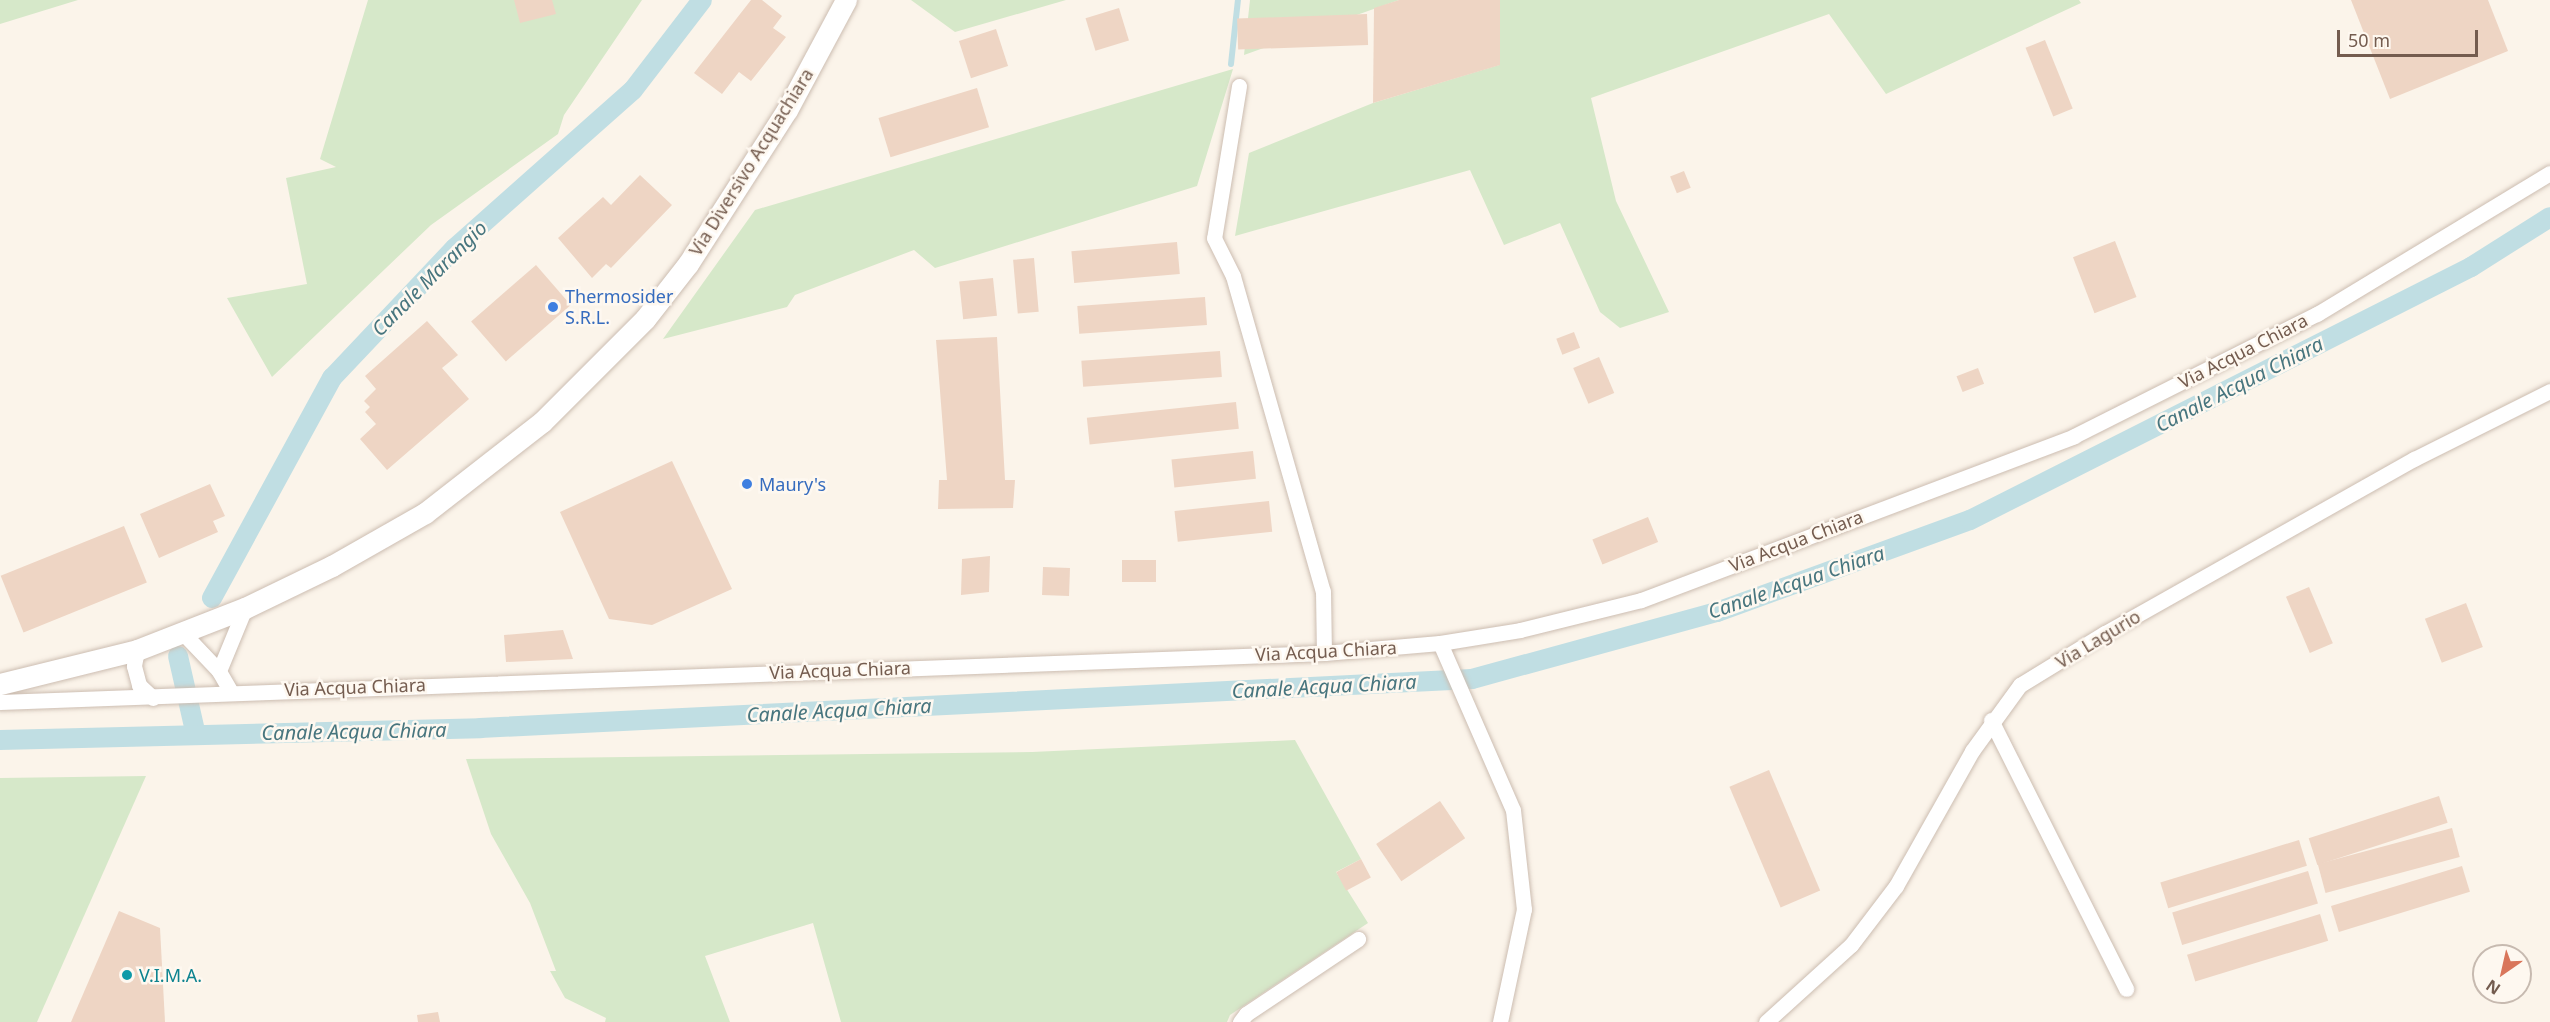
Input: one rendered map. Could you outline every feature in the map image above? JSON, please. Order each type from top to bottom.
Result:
[{"type":"main road","name":"Via Diversivo Acquachiara","points":[[0,684],[137,651],[245,608],[332,566],[425,513],[542,422],[645,319],[728,206],[787,110],[846,0]]},
{"type":"street","points":[[1239,86],[1214,238],[1233,276],[1323,591],[1324,653]]},
{"type":"street","name":"Via Acqua Chiara","points":[[0,702],[1324,653],[1440,643],[1520,630],[1641,600],[2074,436],[2317,314],[2550,173]]},
{"type":"street","name":"Via Lagurio","points":[[1766,1022],[1851,945],[1896,886],[1991,720],[2020,686],[2105,633],[2414,459],[2550,390]]},
{"type":"street","points":[[219,671],[245,608]]},
{"type":"street","points":[[198,626],[231,692]]},
{"type":"street","points":[[1440,643],[1470,704],[1513,810],[1524,909],[1500,1022]]},
{"type":"street","points":[[137,651],[134,666],[139,685],[153,698]]},
{"type":"street","points":[[1991,720],[2126,989]]},
{"type":"street","points":[[1240,1022],[1246,1014],[1358,939]]},
{"type":"green space","points":[[0,0],[78,0],[0,24]]},
{"type":"green space","points":[[368,0],[642,0],[564,115],[558,134],[431,225],[272,377],[227,298],[307,284],[286,178],[336,167],[320,159]]},
{"type":"green space","points":[[911,0],[1066,0],[955,32]]},
{"type":"green space","points":[[1250,0],[1399,0],[1244,55]]},
{"type":"green space","points":[[1500,0],[2079,0],[2081,3],[1886,94],[1829,14],[1591,98],[1616,201],[1669,312],[1620,328],[1600,312],[1560,223],[1504,245],[1470,170],[1235,236],[1249,153],[1373,103],[1499,65]]},
{"type":"green space","points":[[1233,69],[1197,186],[935,268],[914,250],[795,295],[787,307],[663,339],[755,210]]},
{"type":"green space","points":[[1295,740],[1361,859],[1336,872],[1368,923],[1230,1015],[1227,1022],[841,1022],[813,923],[705,956],[730,1022],[605,1022],[606,1018],[565,998],[550,971],[556,971],[530,903],[491,834],[466,759],[1032,752]]},
{"type":"green space","points":[[146,776],[37,1022],[0,1022],[0,778]]},
{"type":"building","points":[[514,0],[552,0],[556,14],[520,23]]},
{"type":"building","points":[[751,0],[762,0],[782,16],[773,28],[786,37],[751,81],[739,72],[722,94],[694,73]]},
{"type":"building","points":[[1399,0],[1500,0],[1500,65],[1373,103],[1374,8]]},
{"type":"building","points":[[2351,0],[2488,0],[2508,51],[2390,99]]},
{"type":"building","points":[[1119,8],[1129,41],[1095,51],[1086,18]]},
{"type":"building","points":[[1367,14],[1368,45],[1238,50],[1237,19]]},
{"type":"building","points":[[996,29],[1008,66],[971,78],[959,41]]},
{"type":"building","points":[[2045,40],[2073,109],[2053,116],[2026,48]]},
{"type":"building","points":[[977,88],[989,127],[890,157],[879,118]]},
{"type":"building","points":[[1684,171],[1691,188],[1677,193],[1670,177]]},
{"type":"building","points":[[640,175],[672,205],[611,268],[606,264],[592,278],[558,238],[603,197],[611,205]]},
{"type":"building","points":[[2115,241],[2137,297],[2094,313],[2073,257]]},
{"type":"building","points":[[1177,242],[1180,274],[1074,283],[1071,251]]},
{"type":"building","points":[[1034,258],[1039,312],[1018,314],[1013,260]]},
{"type":"building","points":[[536,265],[571,305],[506,361],[471,321]]},
{"type":"building","points":[[993,278],[997,316],[963,319],[959,282]]},
{"type":"building","points":[[1205,297],[1207,325],[1079,334],[1077,306]]},
{"type":"building","points":[[427,321],[458,355],[442,368],[469,399],[387,470],[360,439],[376,424],[365,412],[370,407],[364,401],[376,389],[365,376]]},
{"type":"building","points":[[1574,332],[1580,348],[1562,355],[1556,339]]},
{"type":"building","points":[[997,337],[1005,480],[1015,480],[1013,508],[938,509],[939,480],[947,480],[936,340]]},
{"type":"building","points":[[1220,351],[1222,377],[1083,387],[1081,361]]},
{"type":"building","points":[[1599,357],[1614,393],[1588,404],[1573,368]]},
{"type":"building","points":[[1978,368],[1984,384],[1963,392],[1957,376]]},
{"type":"building","points":[[1236,402],[1239,429],[1090,445],[1087,418]]},
{"type":"building","points":[[1253,451],[1256,479],[1174,487],[1171,460]]},
{"type":"building","points":[[672,461],[732,589],[652,625],[609,619],[560,512]]},
{"type":"building","points":[[210,484],[225,516],[213,521],[218,532],[159,558],[140,514]]},
{"type":"building","points":[[1269,501],[1272,532],[1178,542],[1175,511]]},
{"type":"building","points":[[1648,517],[1658,542],[1602,565],[1592,539]]},
{"type":"building","points":[[124,526],[147,583],[24,632],[1,576]]},
{"type":"building","points":[[990,556],[989,592],[961,595],[962,559]]},
{"type":"building","points":[[1122,560],[1156,560],[1156,582],[1122,582]]},
{"type":"building","points":[[1043,567],[1070,568],[1069,596],[1042,595]]},
{"type":"building","points":[[2309,587],[2333,643],[2310,653],[2286,597]]},
{"type":"building","points":[[2466,603],[2483,647],[2442,663],[2425,619]]},
{"type":"building","points":[[563,630],[573,659],[506,662],[504,635]]},
{"type":"building","points":[[1769,770],[1820,891],[1781,907],[1729,787]]},
{"type":"building","points":[[2439,796],[2448,823],[2317,865],[2309,838]]},
{"type":"building","points":[[1440,801],[1465,838],[1401,881],[1376,844]]},
{"type":"building","points":[[2452,828],[2460,857],[2326,893],[2318,864]]},
{"type":"building","points":[[2299,840],[2307,866],[2168,908],[2160,882]]},
{"type":"building","points":[[1361,859],[1371,878],[1346,891],[1336,872]]},
{"type":"building","points":[[2462,866],[2470,892],[2339,932],[2331,906]]},
{"type":"building","points":[[2308,871],[2318,904],[2182,945],[2172,913]]},
{"type":"building","name":"V.I.M.A.","points":[[119,911],[160,928],[165,1022],[71,1022]]},
{"type":"building","points":[[2320,914],[2328,941],[2195,981],[2187,955]]},
{"type":"building","points":[[438,1012],[440,1022],[418,1022],[417,1015]]},
{"type":"waterway","name":"Canale Marangio","points":[[212,598],[332,378],[455,248],[633,90],[702,0]]},
{"type":"waterway","points":[[1231,64],[1238,0]]},
{"type":"waterway","name":"Canale Acqua Chiara","points":[[0,740],[480,728],[1472,679],[1717,612],[1970,520],[2471,267],[2550,217]]},
{"type":"waterway","name":"Canale Marangio","points":[[178,656],[196,735]]},
{"type":"place","name":"Thermosider S.R.L.","points":[[553,307]]},
{"type":"place","name":"Maury's","points":[[747,484]]},
{"type":"place","name":"V.I.M.A.","points":[[127,975]]}]
